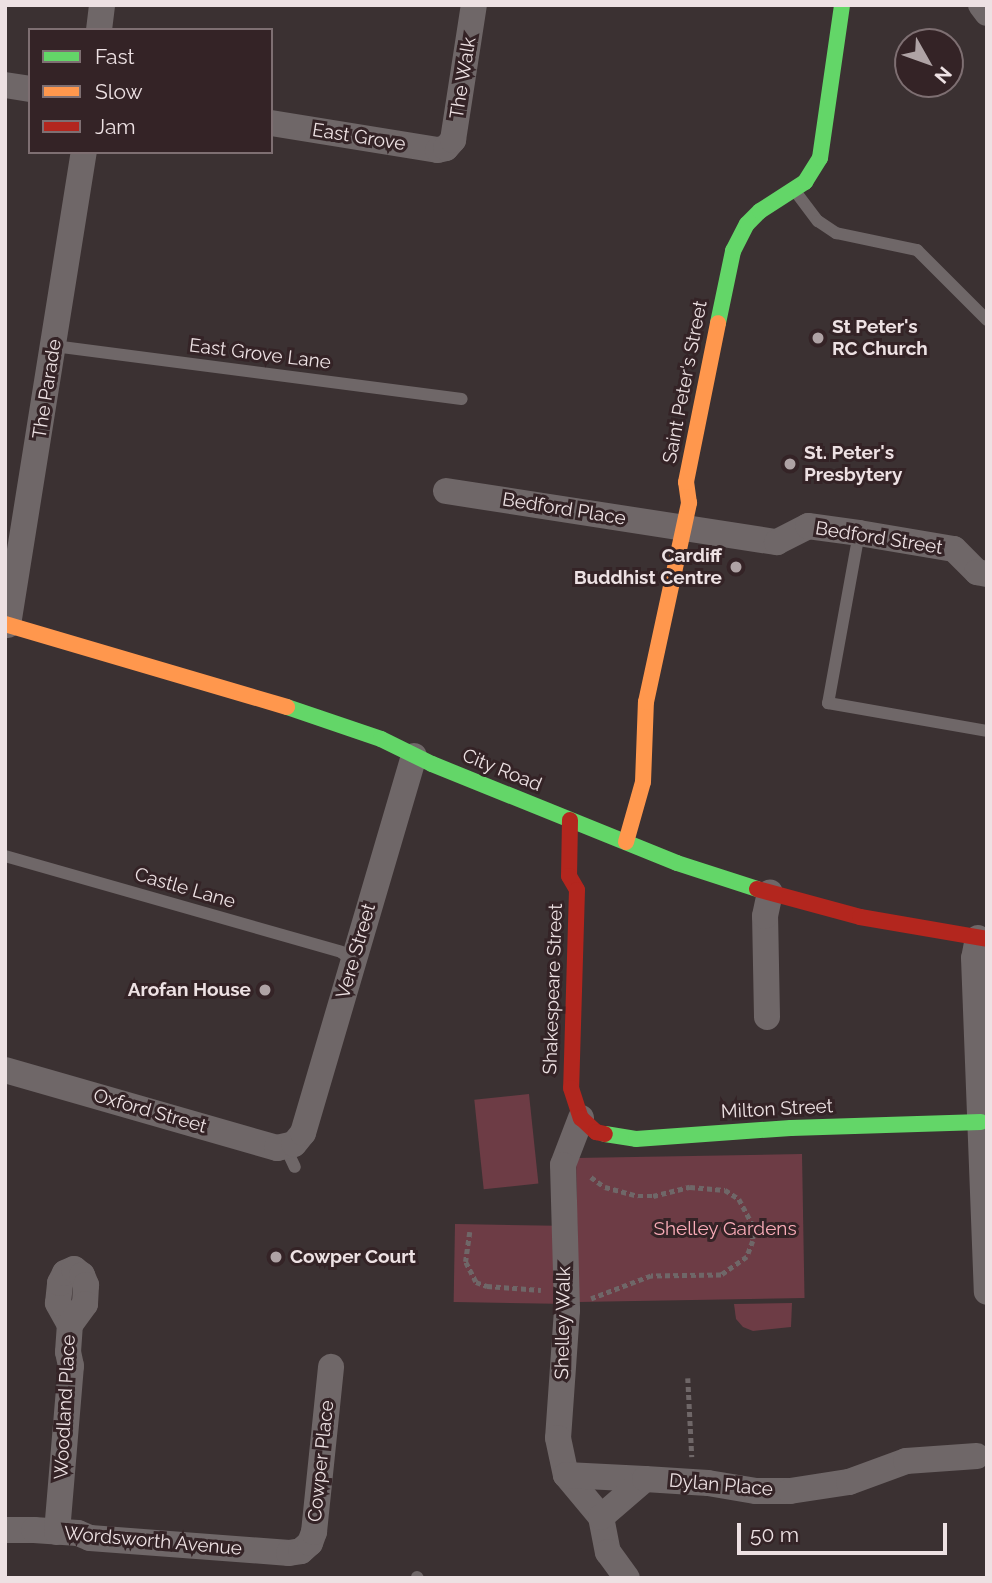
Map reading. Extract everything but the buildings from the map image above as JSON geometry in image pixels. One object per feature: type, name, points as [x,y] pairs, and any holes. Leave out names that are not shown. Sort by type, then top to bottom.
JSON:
[{"type":"street","points":[[99,28],[102,5]]},
{"type":"street","name":"The Walk","points":[[446,148],[453,140],[474,5]]},
{"type":"street","name":"Saint Peter's Street","points":[[626,842],[643,782],[646,702],[689,503],[686,482],[733,251],[747,224],[761,211],[805,182],[820,158],[842,5]]},
{"type":"street","points":[[981,5],[987,13]]},
{"type":"street","points":[[5,85],[28,89]]},
{"type":"street","name":"East Grove","points":[[273,122],[438,150],[446,148]]},
{"type":"street","name":"The Parade","points":[[7,624],[84,154]]},
{"type":"street","name":"Bedford Place","points":[[446,491],[683,528]]},
{"type":"street","name":"Bedford Street","points":[[683,528],[777,542],[808,526],[859,533],[954,549],[977,572],[987,574]]},
{"type":"street","name":"City Road","points":[[7,624],[287,707],[381,739],[414,756],[677,863],[770,893],[860,917],[982,939]]},
{"type":"street","name":"Vere Street","points":[[291,1152],[303,1133],[414,756]]},
{"type":"street","name":"Shakespeare Street","points":[[570,820],[569,876],[577,890],[570,1088],[581,1118]]},
{"type":"street","points":[[767,1017],[765,916],[770,893]]},
{"type":"street","points":[[982,939],[974,958],[987,1292]]},
{"type":"street","name":"Oxford Street","points":[[5,1070],[291,1152]]},
{"type":"street","name":"Milton Street","points":[[581,1118],[596,1132],[636,1139],[792,1128],[981,1122]]},
{"type":"street","name":"Shelley Walk","points":[[581,1118],[568,1145],[563,1165],[566,1355],[558,1438],[566,1475],[601,1517]]},
{"type":"street","name":"Woodland Place","points":[[57,1532],[71,1366],[68,1352],[70,1325]]},
{"type":"street","name":"Cowper Place","points":[[301,1551],[310,1543],[314,1532],[331,1367]]},
{"type":"street","name":"Dylan Place","points":[[601,1517],[645,1479],[756,1491],[790,1490],[849,1482],[906,1461],[977,1456]]},
{"type":"street","points":[[566,1475],[645,1479]]},
{"type":"street","points":[[601,1517],[608,1552],[627,1578]]},
{"type":"street","name":"Wordsworth Avenue","points":[[5,1530],[57,1532],[90,1538],[289,1553],[301,1551]]},
{"type":"lane","points":[[794,191],[818,221],[836,233],[916,250],[987,320]]},
{"type":"lane","name":"East Grove Lane","points":[[54,346],[462,399]]},
{"type":"lane","points":[[859,533],[828,703],[987,732]]},
{"type":"lane","name":"Castle Lane","points":[[5,856],[341,952],[352,961]]},
{"type":"path","points":[[470,1232],[467,1262],[476,1282],[486,1286],[537,1289],[583,1301],[651,1276],[721,1275],[747,1257],[753,1241],[753,1225],[749,1213],[739,1199],[725,1190],[708,1186],[690,1187],[653,1196],[620,1193],[592,1179],[568,1145]]},
{"type":"path","points":[[688,1378],[693,1483]]},
{"type":"green space","points":[[529,1094],[538,1184],[484,1189],[474,1100]]},
{"type":"green space","name":"Shelley Gardens","points":[[802,1154],[805,1298],[579,1302],[576,1158]]},
{"type":"green space","points":[[455,1224],[556,1226],[555,1304],[454,1302]]},
{"type":"green space","points":[[792,1303],[791,1327],[753,1331],[743,1327],[736,1319],[734,1304]]},
{"type":"traffic: fast","points":[[718,323],[733,251],[747,224],[760,211],[805,182],[820,158],[842,5]]},
{"type":"traffic: fast","points":[[287,707],[381,739],[432,764],[677,863],[757,889]]},
{"type":"traffic: fast","points":[[605,1134],[636,1139],[791,1128],[981,1122]]},
{"type":"traffic: slow","points":[[626,842],[643,782],[646,702],[689,503],[686,482],[718,323]]},
{"type":"traffic: slow","points":[[5,624],[287,707]]},
{"type":"traffic: jam","points":[[570,820],[569,876],[577,890],[571,1088],[581,1118],[596,1132],[605,1134]]},
{"type":"traffic: jam","points":[[757,889],[860,917],[987,939]]},
{"type":"place","name":"St Peter's RC Church","points":[[818,338]]},
{"type":"place","name":"St. Peter's Presbytery","points":[[790,464]]},
{"type":"place","name":"Cardiff Buddhist Centre","points":[[736,567]]},
{"type":"place","name":"Arofan House","points":[[265,990]]},
{"type":"place","name":"Cowper Court","points":[[276,1257]]}]
